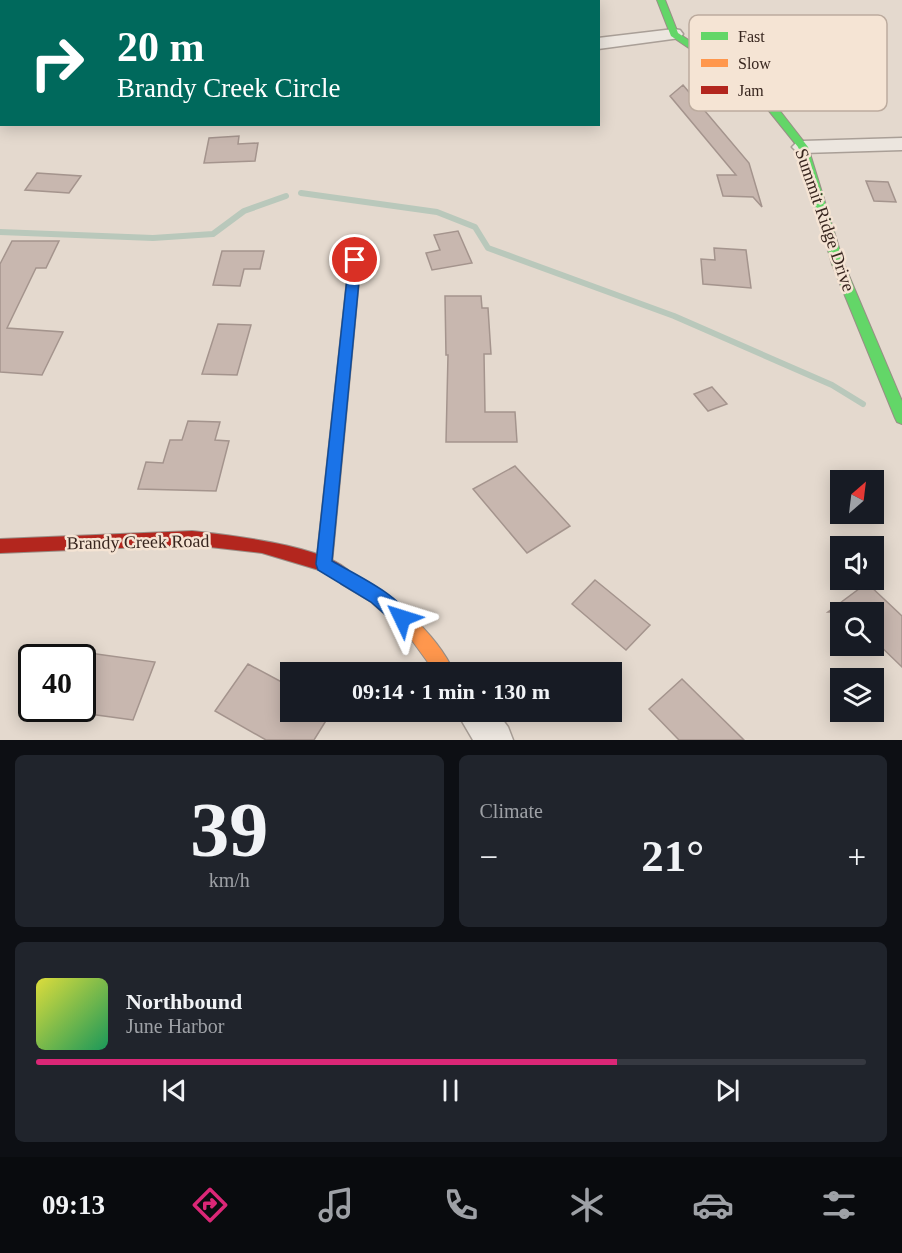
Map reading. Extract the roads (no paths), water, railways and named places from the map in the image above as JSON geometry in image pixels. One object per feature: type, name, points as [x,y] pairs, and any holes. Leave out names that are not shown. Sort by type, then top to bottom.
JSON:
[{"type":"street","points":[[600,44],[675,34],[661,0]]},
{"type":"street","name":"Summit Ridge Drive","points":[[675,34],[689,44]]},
{"type":"street","name":"Summit Ridge Drive","points":[[775,111],[803,147],[838,264],[902,418]]},
{"type":"street","points":[[803,147],[902,144]]},
{"type":"street","points":[[324,564],[355,260]]},
{"type":"street","name":"Brandy Creek Road","points":[[0,546],[192,538],[262,546],[324,564],[377,597],[414,629],[438,662]]},
{"type":"street","points":[[482,722],[495,740]]},
{"type":"waterway","points":[[301,193],[437,212],[475,227],[488,248],[674,316],[832,385],[863,404]]},
{"type":"waterway","points":[[0,232],[153,238],[213,234],[244,211],[286,196]]}]
